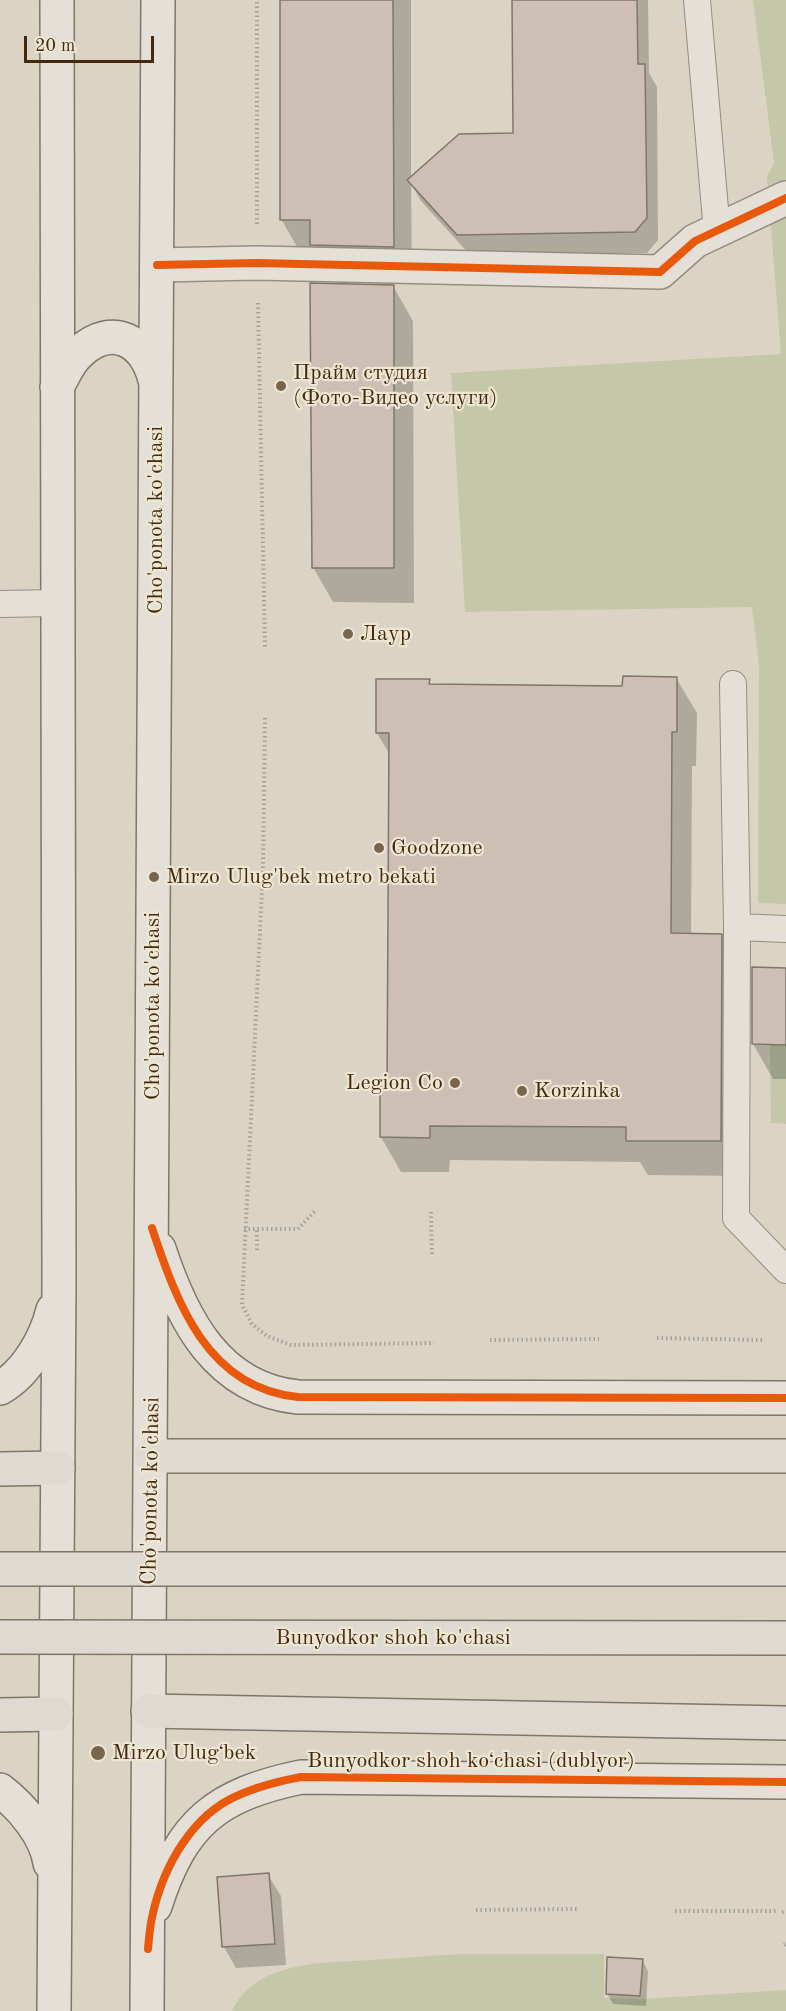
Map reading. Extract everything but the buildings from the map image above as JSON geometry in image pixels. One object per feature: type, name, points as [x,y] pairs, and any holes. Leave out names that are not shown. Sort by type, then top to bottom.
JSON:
[{"type":"main road","points":[[54,2011],[59,1282],[57,0]]},
{"type":"main road","name":"Cho'ponota ko'chasi","points":[[147,2011],[152,1456],[158,0]]},
{"type":"main road","points":[[157,264],[257,263],[660,272],[695,241],[786,198]]},
{"type":"main road","points":[[57,387],[79,352],[93,342],[109,337],[125,339],[138,347],[152,367],[156,385]]},
{"type":"main road","points":[[152,1228],[176,1293],[211,1353],[227,1369],[245,1381],[280,1395],[298,1397],[786,1398]]},
{"type":"main road","points":[[0,1388],[21,1369],[37,1349],[49,1326],[59,1282]]},
{"type":"main road","points":[[152,1456],[786,1456]]},
{"type":"main road","points":[[0,1469],[58,1468]]},
{"type":"main road","points":[[0,1569],[786,1569]]},
{"type":"main road","name":"Bunyodkor shoh ko'chasi","points":[[0,1637],[786,1638]]},
{"type":"main road","points":[[148,1711],[786,1723]]},
{"type":"main road","points":[[0,1715],[56,1714]]},
{"type":"main road","name":"Bunyodkor shoh koʻchasi (dublyor)","points":[[147,1949],[153,1913],[163,1880],[177,1852],[195,1827],[213,1810],[237,1795],[269,1784],[301,1777],[786,1782]]},
{"type":"main road","points":[[0,1790],[28,1817],[40,1837],[50,1858],[55,1891]]},
{"type":"lane","points":[[696,0],[717,232]]},
{"type":"lane","points":[[0,604],[58,603]]},
{"type":"lane","points":[[733,684],[737,927],[736,1218],[786,1270]]},
{"type":"lane","points":[[737,927],[786,929]]},
{"type":"path","points":[[257,0],[257,263],[265,647]]},
{"type":"path","points":[[265,718],[263,868],[242,1305],[252,1324],[267,1336],[291,1346],[434,1343]]},
{"type":"path","points":[[244,1229],[298,1228],[316,1210]]},
{"type":"path","points":[[431,1212],[432,1257]]},
{"type":"path","points":[[257,1229],[257,1250]]},
{"type":"path","points":[[657,1338],[762,1340]]},
{"type":"path","points":[[490,1340],[599,1339]]},
{"type":"path","points":[[477,1910],[579,1910]]},
{"type":"path","points":[[675,1911],[776,1911]]},
{"type":"path","points":[[234,1947],[236,1960]]},
{"type":"green space","points":[[753,0],[786,0],[786,904],[758,903],[759,665],[752,607],[465,612],[451,373],[781,354],[767,176],[774,163]]},
{"type":"green space","points":[[770,1045],[786,1045],[786,1124],[771,1123]]},
{"type":"green space","points":[[460,1954],[604,1954],[604,1998],[642,1999],[786,1990],[786,2011],[232,2011],[243,1994],[257,1982],[274,1973],[293,1968],[333,1962]]},
{"type":"cycle path","points":[[157,265],[257,263],[660,272],[695,241],[786,198]]},
{"type":"cycle path","points":[[152,1228],[173,1285],[200,1337],[218,1359],[240,1377],[267,1390],[298,1397],[786,1398]]},
{"type":"cycle path","points":[[148,1949],[152,1917],[158,1895],[173,1860],[194,1828],[208,1815],[239,1795],[277,1782],[301,1777],[786,1782]]},
{"type":"place","name":"Прайм студия (Фото-Видео услуги)","points":[[281,386]]},
{"type":"place","name":"Лаур","points":[[348,634]]},
{"type":"place","name":"Goodzone","points":[[379,848]]},
{"type":"place","name":"Mirzo Ulug'bek metro bekati","points":[[154,877]]},
{"type":"place","name":"Legion Co","points":[[455,1083]]},
{"type":"place","name":"Korzinka","points":[[522,1091]]},
{"type":"place","name":"Mirzo Ulugʻbek","points":[[98,1753]]}]
